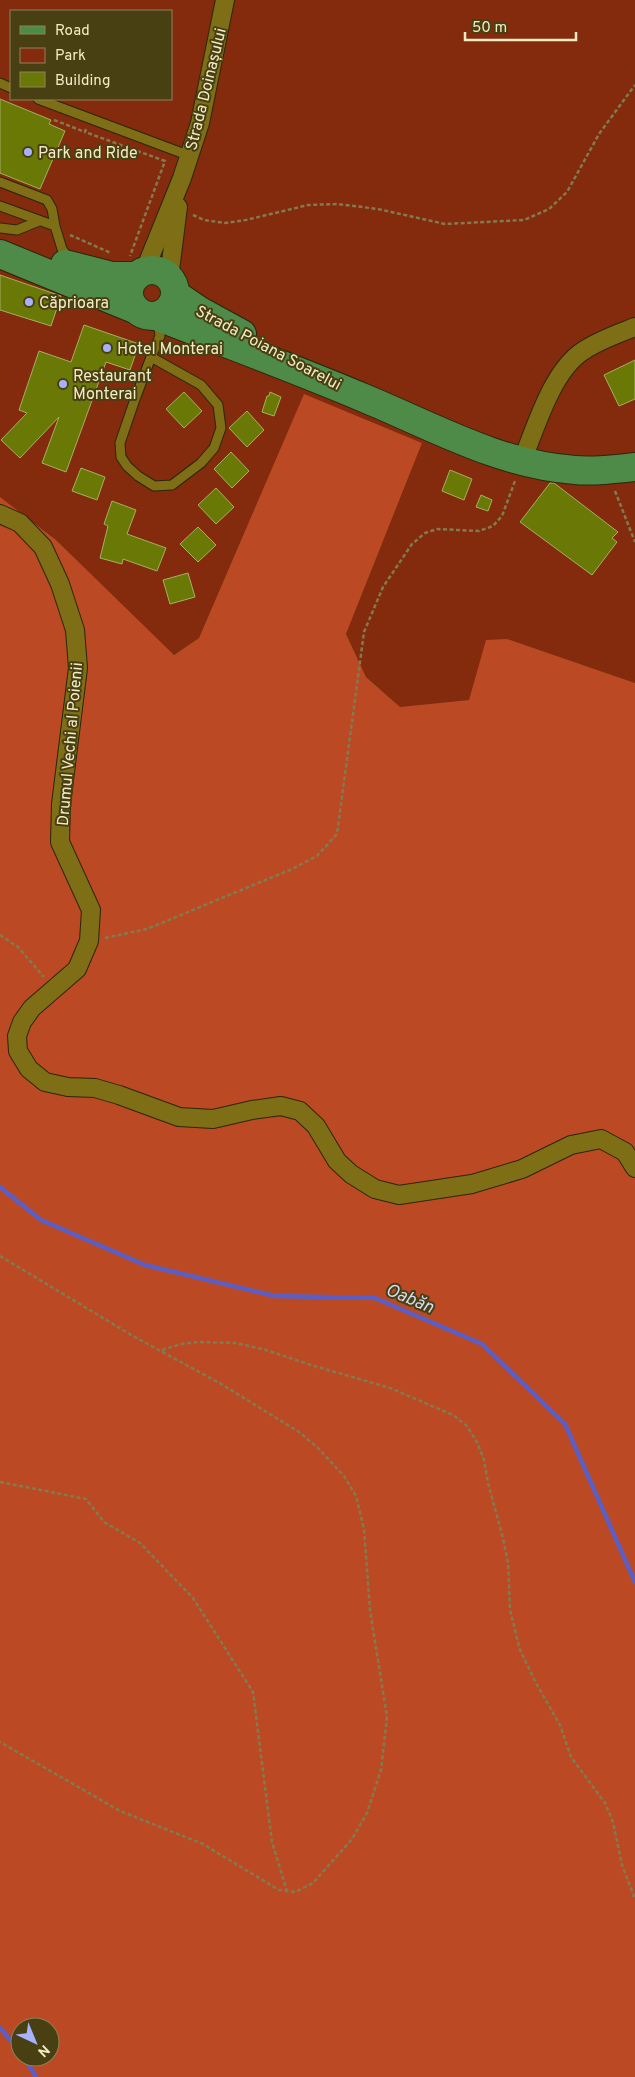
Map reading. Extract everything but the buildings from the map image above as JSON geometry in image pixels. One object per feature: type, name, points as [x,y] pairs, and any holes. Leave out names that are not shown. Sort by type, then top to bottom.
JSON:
[{"type":"main road","points":[[1,238],[73,266],[112,276],[151,276]]},
{"type":"main road","name":"Strada Poiana Soarelui","points":[[1,238],[148,314],[365,398],[464,441],[522,461],[574,470],[623,468]]},
{"type":"main road","points":[[151,276],[171,306],[148,314],[130,296],[132,282],[151,276]]},
{"type":"main road","name":"Strada Poiana Soarelui","points":[[151,276],[214,319],[365,398]]},
{"type":"street","name":"Strada Doinașului","points":[[151,276],[190,156],[212,72],[225,0]]},
{"type":"street","name":"Strada Doinașului","points":[[151,276],[178,208],[182,178]]},
{"type":"street","points":[[522,461],[555,383],[568,365],[581,352],[598,342],[635,327]]},
{"type":"street","name":"Drumul Vechi al Poienii","points":[[0,514],[20,523],[43,547],[60,584],[75,630],[78,668],[61,804],[60,842],[91,910],[89,941],[77,969],[32,1008],[22,1022],[17,1036],[18,1051],[29,1069],[45,1082],[68,1087],[95,1088],[119,1094],[179,1117],[213,1119],[252,1110],[281,1106],[300,1111],[316,1126],[337,1161],[351,1174],[375,1189],[399,1195],[472,1184],[522,1169],[571,1145],[601,1138],[625,1152],[635,1168]]},
{"type":"lane","points":[[41,100],[190,156]]},
{"type":"lane","points":[[0,182],[47,200],[52,209],[62,249],[73,266]]},
{"type":"lane","points":[[0,206],[55,226]]},
{"type":"lane","points":[[1,238],[39,221]]},
{"type":"lane","points":[[148,314],[159,328],[160,336],[152,356],[120,443],[121,457],[127,466],[154,486],[172,484],[200,463],[214,448],[221,428],[218,405],[201,385],[152,356]]},
{"type":"path","points":[[178,208],[204,220],[225,223],[246,220],[308,205],[338,204],[378,208],[445,224],[524,220],[550,210],[567,192],[599,134],[635,85]]},
{"type":"path","points":[[85,132],[90,119]]},
{"type":"path","points":[[54,120],[165,161],[151,276]]},
{"type":"path","points":[[69,234],[111,253]]},
{"type":"path","points":[[89,941],[147,929],[292,869],[317,856],[337,834],[364,632],[383,587],[412,544],[425,533],[437,529],[480,532],[493,526],[502,516],[522,461]]},
{"type":"path","points":[[623,468],[615,492],[635,542]]},
{"type":"path","points":[[0,935],[18,947],[55,989]]},
{"type":"path","points":[[0,1256],[224,1386],[299,1432],[317,1447],[344,1476],[356,1496],[364,1529],[370,1610],[387,1716],[381,1770],[367,1813],[352,1839],[313,1883],[296,1892],[279,1890],[203,1844],[120,1812],[0,1742]]},
{"type":"path","points":[[161,1351],[181,1344],[199,1342],[236,1344],[266,1350],[390,1388],[453,1415],[468,1426],[484,1460],[488,1483],[503,1538],[508,1563],[510,1610],[520,1650],[536,1683],[560,1724],[571,1757],[605,1803],[613,1822],[622,1865],[635,1899]]},
{"type":"path","points":[[0,1482],[86,1499],[104,1522],[140,1543],[193,1598],[254,1692],[272,1842],[287,1891]]},
{"type":"green space","points":[[0,0],[635,0],[635,683],[507,639],[469,700],[400,707],[366,677],[346,634],[422,443],[304,395],[199,638],[173,655],[56,540],[0,497]]},
{"type":"shaded area","points":[[304,394],[422,443],[346,634],[366,677],[400,707],[469,700],[486,640],[507,639],[635,683],[635,2077],[0,2077],[0,497],[56,540],[174,655],[199,638]]},
{"type":"waterway","name":"Oabăn","points":[[0,1187],[41,1220],[145,1265],[275,1296],[375,1298],[482,1344],[565,1424],[635,1582]]},
{"type":"waterway","points":[[0,2028],[10,2040]]},
{"type":"waterway","points":[[30,2067],[36,2077]]},
{"type":"place","name":"Park and Ride","points":[[28,152]]},
{"type":"place","name":"Căprioara","points":[[29,302]]},
{"type":"place","name":"Hotel Monterai","points":[[107,348]]},
{"type":"place","name":"Restaurant Monterai","points":[[63,384]]}]
